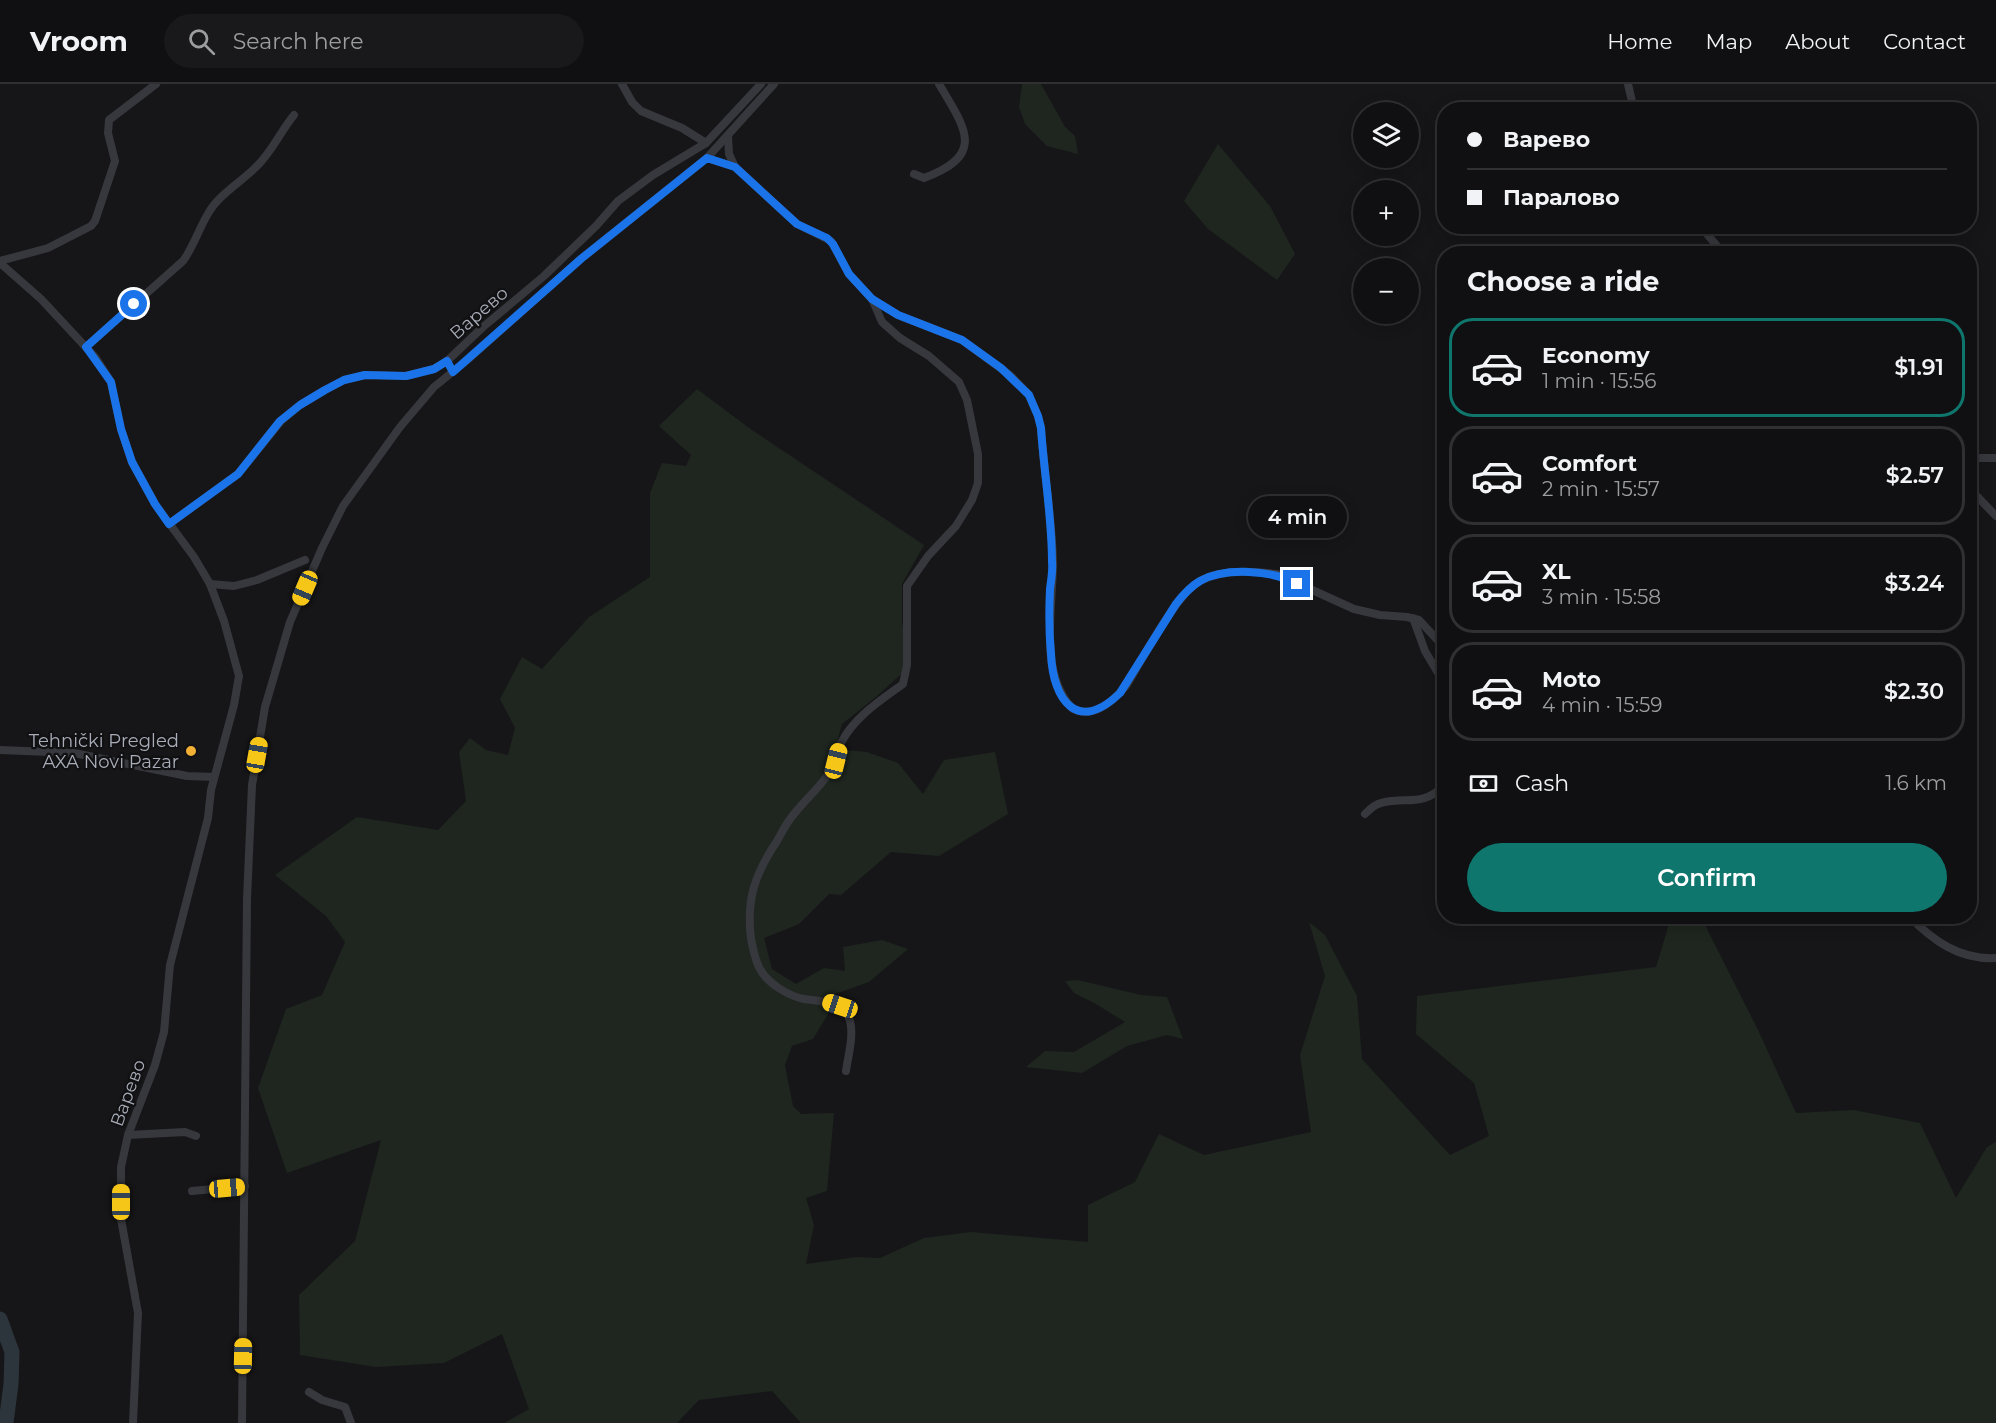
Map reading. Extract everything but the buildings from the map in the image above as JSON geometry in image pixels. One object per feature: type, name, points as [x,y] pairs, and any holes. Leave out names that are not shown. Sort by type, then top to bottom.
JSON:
[{"type":"street","points":[[0,262],[48,248],[91,226],[95,221],[115,161],[108,133],[109,120],[156,84]]},
{"type":"street","points":[[622,84],[632,102],[641,111],[682,128],[706,143]]},
{"type":"street","name":"Варево","points":[[169,524],[238,474],[280,421],[300,405],[325,390],[344,380],[365,375],[406,376],[434,369],[447,361],[483,327],[544,276],[596,226],[618,201],[652,176],[706,143],[761,84]]},
{"type":"street","points":[[242,1423],[247,900],[252,785],[266,707],[290,622],[343,506],[400,427],[435,387],[582,258],[707,158],[774,84]]},
{"type":"street","points":[[914,174],[924,178],[943,171],[959,157],[966,143],[966,134],[958,116],[939,84]]},
{"type":"street","points":[[1629,84],[1632,102]]},
{"type":"street","points":[[86,347],[183,261],[193,247],[209,211],[274,147],[285,126],[294,115]]},
{"type":"street","points":[[728,136],[729,154],[735,167],[797,224],[822,235],[831,242],[849,274],[872,299],[898,315],[962,340],[1011,376],[1022,386],[1034,404],[1041,428],[1053,562],[1050,592],[1051,654],[1058,687],[1073,710],[1085,713],[1093,711],[1115,698],[1126,686],[1183,595],[1199,581],[1210,576],[1243,573],[1277,574],[1367,613],[1394,618],[1413,618],[1425,625],[1437,639]]},
{"type":"street","points":[[707,158],[735,167]]},
{"type":"street","points":[[1707,234],[1717,246]]},
{"type":"street","name":"Варево","points":[[0,262],[41,299],[86,347],[111,382],[123,438],[132,462],[150,495],[194,557],[210,584],[224,621],[238,676],[234,705],[214,777],[208,818],[170,965],[164,1032],[155,1065],[128,1135],[121,1167],[121,1219],[138,1313],[133,1423]]},
{"type":"street","points":[[846,1071],[850,1021],[840,1006],[824,1001],[802,999],[771,983],[760,969],[753,947],[749,922],[751,894],[761,864],[793,815],[826,778],[836,761],[840,744],[849,730],[865,714],[903,684],[907,665],[907,586],[928,556],[956,526],[972,500],[978,483],[978,454],[968,400],[959,382],[929,356],[900,338],[882,322],[872,299]]},
{"type":"street","points":[[447,361],[453,372]]},
{"type":"street","points":[[1977,458],[1996,458]]},
{"type":"street","points":[[1977,496],[1996,516]]},
{"type":"street","points":[[210,584],[234,586],[257,580],[305,560]]},
{"type":"street","points":[[1413,618],[1425,651],[1437,671]]},
{"type":"street","points":[[0,750],[74,753],[187,776],[214,777]]},
{"type":"street","points":[[1365,814],[1379,803],[1418,801],[1437,792]]},
{"type":"street","points":[[1918,924],[1936,941],[1958,953],[1982,959],[1996,958]]},
{"type":"street","points":[[128,1135],[185,1132],[196,1136]]},
{"type":"street","points":[[192,1191],[245,1186]]},
{"type":"street","points":[[309,1392],[322,1400],[345,1407],[351,1423]]},
{"type":"shaded area","points":[[1022,84],[1041,84],[1065,127],[1075,136],[1078,154],[1047,146],[1025,124],[1019,107]]},
{"type":"shaded area","points":[[1218,144],[1270,206],[1295,254],[1277,280],[1208,229],[1184,201]]},
{"type":"shaded area","points":[[697,389],[752,430],[924,545],[902,584],[902,622],[909,667],[842,724],[835,749],[867,752],[898,763],[923,794],[944,760],[995,752],[1008,814],[939,856],[891,852],[841,895],[829,894],[799,924],[764,938],[772,969],[796,984],[824,968],[845,971],[843,947],[882,940],[908,949],[869,982],[835,994],[828,1014],[813,1039],[792,1046],[785,1065],[793,1106],[801,1114],[834,1113],[827,1191],[806,1198],[814,1225],[806,1264],[857,1257],[880,1258],[924,1238],[971,1232],[1088,1242],[1088,1205],[1135,1182],[1159,1134],[1204,1155],[1311,1132],[1300,1055],[1325,976],[1309,922],[1325,935],[1357,996],[1362,1059],[1450,1155],[1489,1136],[1474,1083],[1416,1034],[1417,996],[1656,967],[1669,924],[1705,924],[1759,1032],[1796,1113],[1854,1110],[1920,1123],[1956,1198],[1987,1147],[1996,1142],[1996,1423],[801,1423],[772,1391],[699,1400],[677,1423],[504,1423],[529,1409],[502,1334],[444,1363],[376,1367],[300,1355],[299,1295],[355,1241],[381,1140],[287,1173],[258,1088],[286,1009],[322,995],[345,942],[326,916],[275,875],[357,817],[438,830],[466,801],[459,752],[470,738],[486,750],[508,755],[515,728],[500,699],[522,657],[542,669],[589,617],[650,577],[650,493],[662,463],[686,466],[691,455],[659,426]]},
{"type":"shaded area","points":[[1078,980],[1141,995],[1167,997],[1183,1039],[1167,1035],[1127,1046],[1082,1073],[1026,1067],[1045,1051],[1074,1052],[1125,1022],[1074,993],[1065,981]]},
{"type":"waterway","points":[[0,1319],[12,1352],[6,1423]]},
{"type":"place","name":"Tehnički Pregled AXA Novi Pazar","points":[[191,751]]},
{"type":"route","points":[[134,304],[86,347],[111,382],[121,429],[132,462],[144,486],[169,524],[238,474],[280,421],[300,405],[325,390],[344,380],[365,375],[406,376],[434,369],[447,361],[453,372],[582,258],[707,158],[735,167],[797,224],[827,238],[833,244],[849,274],[872,299],[898,315],[962,340],[1011,376],[1029,395],[1041,428],[1053,562],[1050,592],[1052,664],[1062,696],[1073,710],[1085,713],[1100,709],[1120,693],[1176,604],[1199,581],[1222,574],[1266,573],[1277,574],[1297,584]]}]
